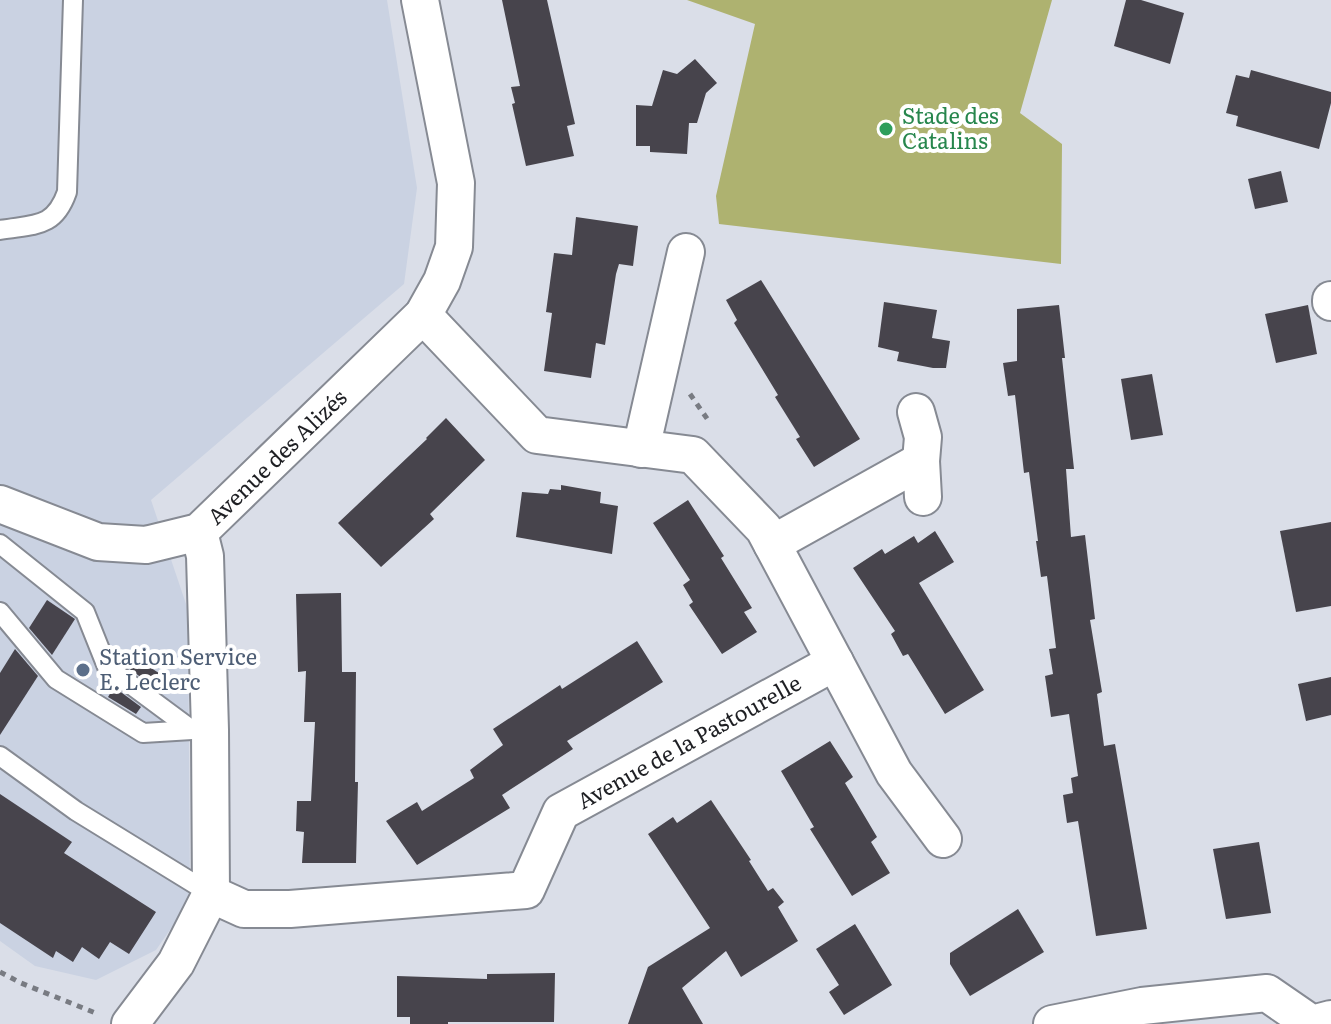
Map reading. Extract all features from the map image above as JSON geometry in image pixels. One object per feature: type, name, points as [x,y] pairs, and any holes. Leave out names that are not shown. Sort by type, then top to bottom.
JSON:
[{"type":"street","name":"Avenue des Alizés","points":[[115,1019],[176,963],[211,894],[201,730],[205,556],[199,532],[423,315],[442,281],[454,247],[456,183],[420,0]]},
{"type":"street","points":[[641,449],[686,252]]},
{"type":"street","points":[[423,315],[537,435],[693,455],[764,529],[894,773],[943,839]]},
{"type":"street","points":[[916,412],[923,437],[923,497]]},
{"type":"street","points":[[772,544],[921,461]]},
{"type":"street","points":[[0,504],[98,542],[146,545],[199,532]]},
{"type":"street","name":"Avenue de la Pastourelle","points":[[211,894],[244,909],[290,909],[526,890],[561,812],[835,662]]},
{"type":"street","points":[[1052,1024],[1142,1006],[1267,993],[1312,1024],[1331,1019]]},
{"type":"lane","points":[[0,230],[47,222],[58,212],[67,192],[73,0]]},
{"type":"lane","points":[[0,544],[85,612],[107,667],[201,730]]},
{"type":"lane","points":[[0,612],[56,679],[143,733],[201,730]]},
{"type":"lane","points":[[0,756],[76,811],[211,894]]},
{"type":"path","points":[[0,972],[115,1019]]},
{"type":"shaded area","points":[[0,0],[387,0],[417,188],[404,284],[151,500],[188,610],[190,901],[156,950],[96,980],[35,966],[0,941]]},
{"type":"green space","name":"Stade des Catalins","points":[[687,0],[1052,0],[1020,113],[1062,144],[1061,264],[719,224],[716,196],[755,24]]},
{"type":"building","points":[[502,0],[547,0],[575,124],[567,126],[574,156],[526,166],[512,104],[515,103],[511,87],[520,86]]},
{"type":"building","points":[[1126,0],[1141,0],[1184,13],[1170,64],[1114,46]]},
{"type":"building","points":[[695,59],[717,83],[706,93],[697,123],[689,123],[687,154],[650,152],[650,146],[636,146],[636,105],[652,106],[663,70],[677,74]]},
{"type":"building","points":[[1251,70],[1331,92],[1319,149],[1236,126],[1238,116],[1226,113],[1236,75],[1249,78]]},
{"type":"building","points":[[1281,171],[1288,202],[1255,209],[1248,179]]},
{"type":"building","points":[[576,217],[638,226],[633,266],[619,264],[605,345],[596,343],[591,378],[544,371],[552,313],[546,312],[554,253],[572,255]]},
{"type":"building","points":[[761,280],[860,439],[814,467],[775,397],[778,395],[734,323],[737,320],[726,300]]},
{"type":"building","points":[[884,302],[937,310],[932,338],[950,341],[946,368],[897,361],[899,352],[878,347]]},
{"type":"building","points":[[1059,305],[1074,469],[1066,469],[1071,537],[1085,535],[1095,619],[1090,620],[1102,692],[1097,694],[1104,746],[1115,744],[1147,929],[1096,936],[1078,821],[1067,823],[1063,795],[1073,793],[1071,778],[1078,776],[1069,714],[1051,717],[1045,676],[1053,674],[1049,649],[1056,648],[1047,576],[1041,577],[1029,472],[1024,473],[1015,395],[1008,396],[1003,363],[1017,361],[1017,309]]},
{"type":"building","points":[[1308,305],[1317,354],[1276,363],[1265,314]]},
{"type":"building","points":[[1152,374],[1163,435],[1131,440],[1121,379]]},
{"type":"building","points":[[446,418],[485,460],[430,514],[434,519],[381,567],[338,523]]},
{"type":"building","points":[[561,485],[601,492],[600,503],[618,506],[612,554],[516,537],[522,492],[548,494],[550,489],[561,490]]},
{"type":"building","points":[[688,500],[724,556],[721,558],[752,608],[744,612],[757,632],[722,654],[689,605],[693,602],[683,585],[690,580],[653,523]]},
{"type":"building","points":[[1331,522],[1331,606],[1296,612],[1280,531]]},
{"type":"building","points":[[935,531],[954,562],[919,583],[984,690],[945,714],[908,654],[903,656],[891,634],[895,631],[853,568],[882,549],[885,554],[914,536],[918,543]]},
{"type":"building","points":[[341,593],[342,672],[356,672],[356,863],[302,863],[304,832],[296,831],[297,801],[311,801],[315,722],[304,722],[306,671],[298,672],[296,594]]},
{"type":"building","points":[[47,600],[75,619],[52,655],[29,628]]},
{"type":"building","points":[[637,641],[663,682],[567,741],[573,749],[502,795],[510,808],[417,865],[386,821],[417,802],[422,811],[474,778],[470,770],[503,745],[493,729],[560,685],[562,689]]},
{"type":"building","points":[[15,649],[38,676],[0,735],[0,673]]},
{"type":"building","points":[[134,657],[162,675],[154,687],[127,667]]},
{"type":"building","points":[[1331,677],[1331,715],[1306,721],[1298,684]]},
{"type":"building","points":[[114,687],[141,707],[136,714],[108,697]]},
{"type":"building","points":[[830,741],[853,777],[845,783],[877,837],[871,842],[890,873],[852,896],[810,829],[814,827],[781,771]]},
{"type":"building","points":[[0,794],[72,842],[64,853],[156,912],[129,954],[110,942],[99,959],[82,947],[73,962],[56,951],[53,958],[0,923]]},
{"type":"building","points":[[711,800],[768,891],[773,888],[784,902],[778,907],[798,941],[741,977],[726,951],[682,988],[703,1024],[628,1024],[648,967],[710,928],[648,834],[673,817],[677,823]]},
{"type":"building","points":[[1259,842],[1271,913],[1226,919],[1213,849]]},
{"type":"building","points":[[1018,909],[1044,952],[970,996],[950,964],[950,953]]},
{"type":"building","points":[[855,924],[892,985],[844,1015],[829,992],[839,985],[816,949]]},
{"type":"building","points":[[555,973],[554,1022],[410,1024],[410,1017],[397,1017],[397,976],[487,979],[487,974]]},
{"type":"place","name":"Stade des Catalins","points":[[886,129]]},
{"type":"place","name":"Station Service E. Leclerc","points":[[83,670]]}]
